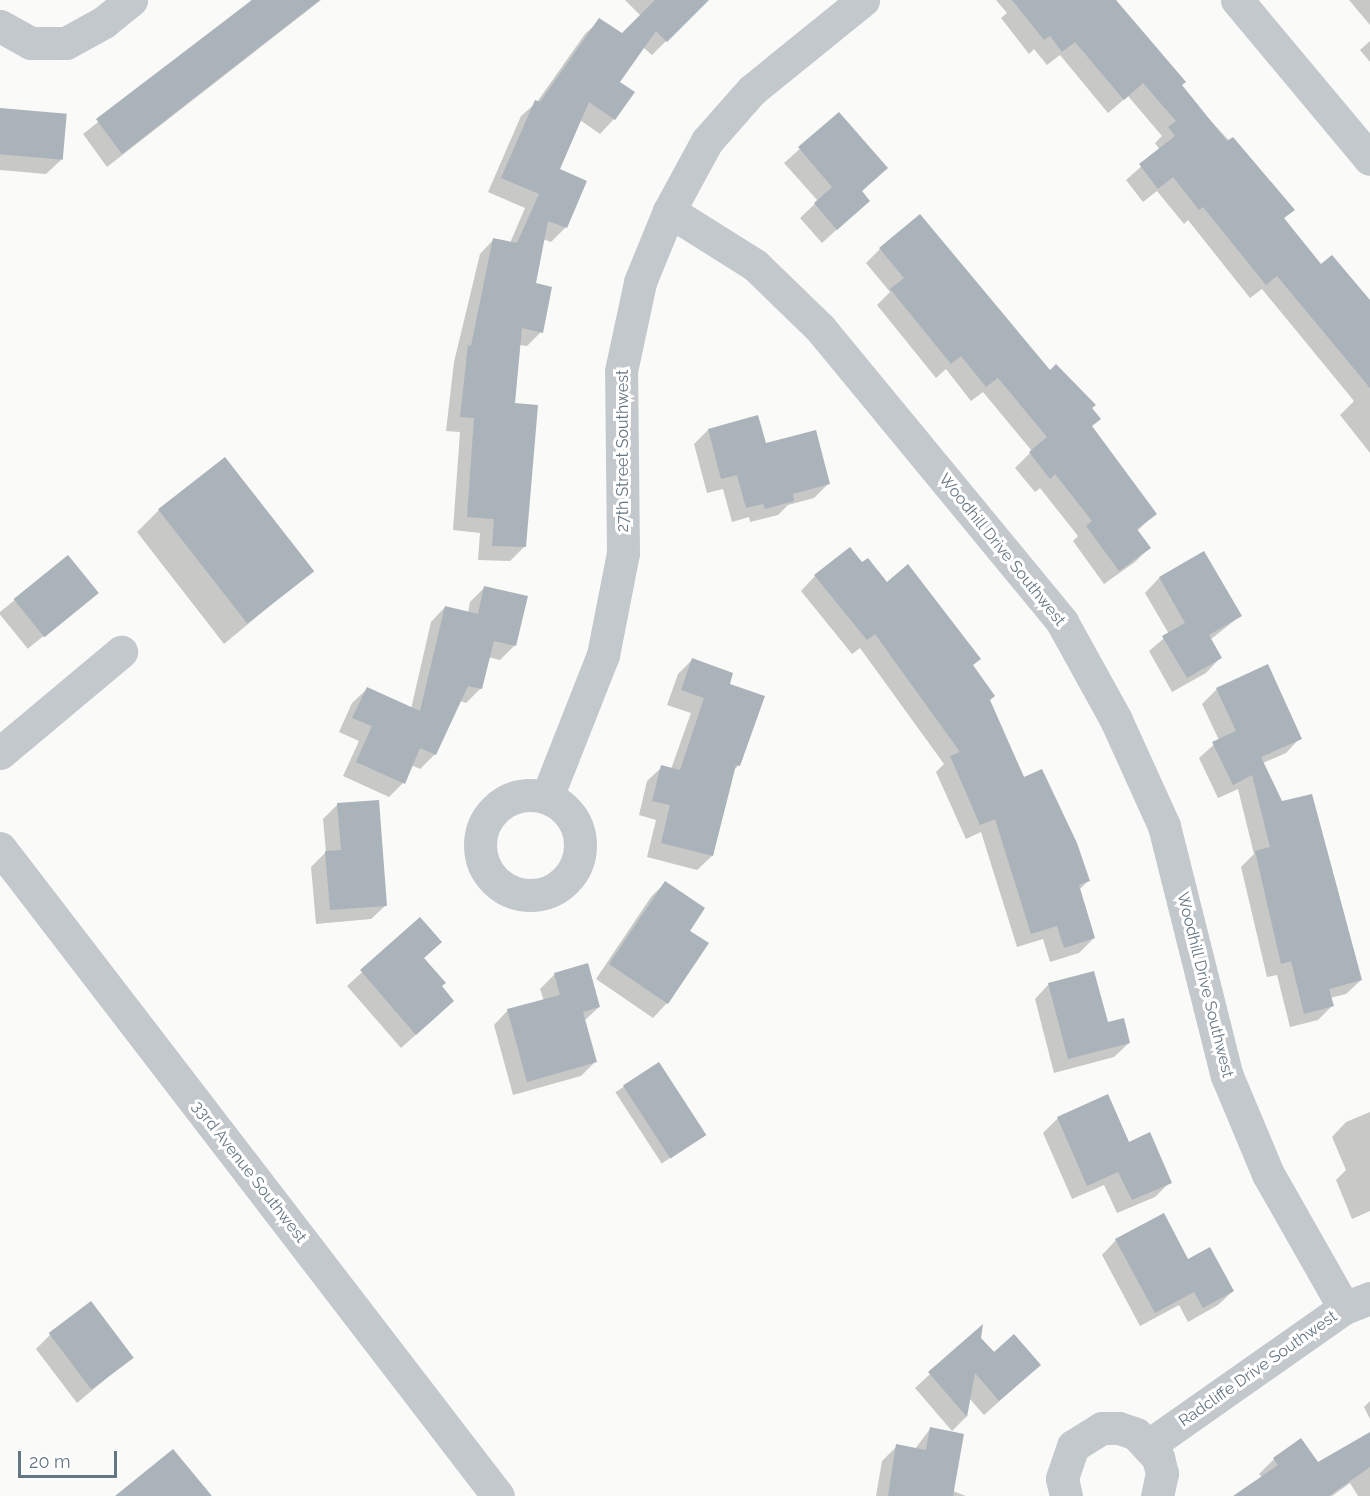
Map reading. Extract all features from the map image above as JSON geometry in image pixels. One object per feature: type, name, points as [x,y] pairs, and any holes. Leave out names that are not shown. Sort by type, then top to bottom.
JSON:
[{"type":"street","points":[[0,26],[31,43],[66,43],[104,22],[131,0]]},
{"type":"street","name":"27th Street Southwest","points":[[547,797],[603,655],[623,553],[621,371],[640,282],[669,211],[707,141],[752,90],[863,0]]},
{"type":"street","points":[[1237,0],[1370,159]]},
{"type":"street","name":"Woodhill Drive Southwest","points":[[669,211],[755,266],[820,327],[1062,622],[1116,720],[1164,826],[1227,1076],[1268,1174],[1357,1303]]},
{"type":"street","points":[[0,753],[121,652]]},
{"type":"street","name":"33rd Avenue Southwest","points":[[0,848],[498,1496]]},
{"type":"street","name":"Radcliffe Drive Southwest","points":[[1149,1445],[1357,1303]]},
{"type":"street","points":[[1066,1496],[1062,1478],[1065,1461],[1086,1435],[1119,1428],[1149,1445],[1162,1473],[1157,1496]]},
{"type":"building","points":[[252,0],[320,0],[122,154],[96,119]]},
{"type":"building","points":[[655,0],[709,0],[667,42],[656,31],[620,82],[635,92],[615,120],[589,102],[560,169],[587,181],[567,228],[548,221],[536,283],[552,287],[543,333],[522,328],[515,403],[538,405],[526,547],[492,546],[494,519],[467,517],[474,418],[460,417],[468,345],[471,346],[493,238],[517,243],[539,194],[501,178],[535,100],[540,102],[599,18],[622,33]]},
{"type":"building","points":[[1012,0],[1116,0],[1186,82],[1182,85],[1227,141],[1233,137],[1295,210],[1284,218],[1321,264],[1332,255],[1370,300],[1370,388],[1277,276],[1266,285],[1203,207],[1199,210],[1173,177],[1158,189],[1139,164],[1175,136],[1168,127],[1176,121],[1143,83],[1124,100],[1075,42],[1062,52],[1050,36],[1044,40]]},
{"type":"building","points":[[0,108],[67,114],[63,160],[0,154]]},
{"type":"building","points":[[839,112],[888,168],[862,191],[870,201],[837,230],[814,203],[832,187],[798,147]]},
{"type":"building","points":[[920,214],[1050,370],[1056,364],[1096,405],[1092,408],[1101,419],[1092,426],[1157,514],[1137,529],[1151,548],[1119,571],[1086,526],[1092,521],[1055,474],[1050,479],[1029,452],[1047,437],[998,378],[986,387],[961,356],[951,364],[890,289],[904,278],[879,248]]},
{"type":"building","points":[[758,415],[766,443],[816,430],[830,484],[793,494],[794,501],[765,509],[763,504],[746,508],[737,475],[721,479],[708,429]]},
{"type":"building","points":[[225,457],[314,571],[247,624],[158,509]]},
{"type":"building","points":[[850,547],[862,562],[868,558],[887,582],[908,564],[981,659],[973,665],[995,696],[990,700],[1024,777],[1042,769],[1077,843],[1090,881],[1079,885],[1095,938],[1064,948],[1057,926],[1031,934],[995,819],[980,825],[950,756],[960,752],[875,634],[867,640],[814,575]]},
{"type":"building","points":[[1204,551],[1242,616],[1209,635],[1222,658],[1187,678],[1162,636],[1185,623],[1159,577]]},
{"type":"building","points":[[68,555],[99,593],[44,637],[14,599]]},
{"type":"building","points":[[484,586],[528,596],[516,646],[494,641],[482,689],[468,686],[436,755],[420,748],[405,784],[356,762],[372,726],[352,718],[367,687],[420,711],[445,606],[478,614]]},
{"type":"building","points":[[692,658],[733,673],[730,684],[765,696],[740,766],[736,765],[713,856],[661,843],[670,805],[652,801],[661,765],[680,770],[704,698],[681,690]]},
{"type":"building","points":[[1268,664],[1302,739],[1261,757],[1282,801],[1312,794],[1362,980],[1329,989],[1334,1006],[1304,1014],[1291,961],[1281,964],[1255,851],[1270,847],[1252,775],[1233,785],[1212,742],[1236,731],[1216,688]]},
{"type":"building","points":[[379,800],[387,906],[330,910],[325,851],[341,850],[337,803]]},
{"type":"building","points":[[665,881],[705,908],[690,931],[709,943],[668,1004],[609,964]]},
{"type":"building","points":[[420,917],[442,942],[424,958],[446,983],[442,986],[454,1001],[416,1035],[360,970]]},
{"type":"building","points":[[588,963],[600,1007],[583,1012],[597,1062],[527,1082],[507,1009],[560,995],[554,973]]},
{"type":"building","points":[[1094,971],[1108,1022],[1124,1018],[1130,1043],[1068,1059],[1048,983]]},
{"type":"building","points":[[659,1062],[706,1135],[670,1158],[623,1085]]},
{"type":"building","points":[[1108,1094],[1129,1142],[1150,1132],[1172,1183],[1132,1200],[1118,1172],[1087,1186],[1057,1117]]},
{"type":"building","points":[[1164,1213],[1188,1259],[1210,1247],[1234,1291],[1203,1308],[1194,1292],[1155,1313],[1115,1239]]},
{"type":"building","points":[[91,1301],[134,1358],[91,1390],[49,1333]]},
{"type":"building","points":[[983,1324],[981,1338],[994,1352],[1014,1334],[1041,1365],[999,1401],[975,1373],[967,1417],[928,1372]]},
{"type":"building","points":[[930,1427],[964,1434],[953,1496],[888,1496],[896,1444],[926,1450]]},
{"type":"building","points":[[1370,1432],[1370,1467],[1329,1496],[1233,1496],[1278,1465],[1273,1458],[1301,1438],[1318,1462]]},
{"type":"building","points":[[173,1449],[212,1496],[115,1496]]}]
